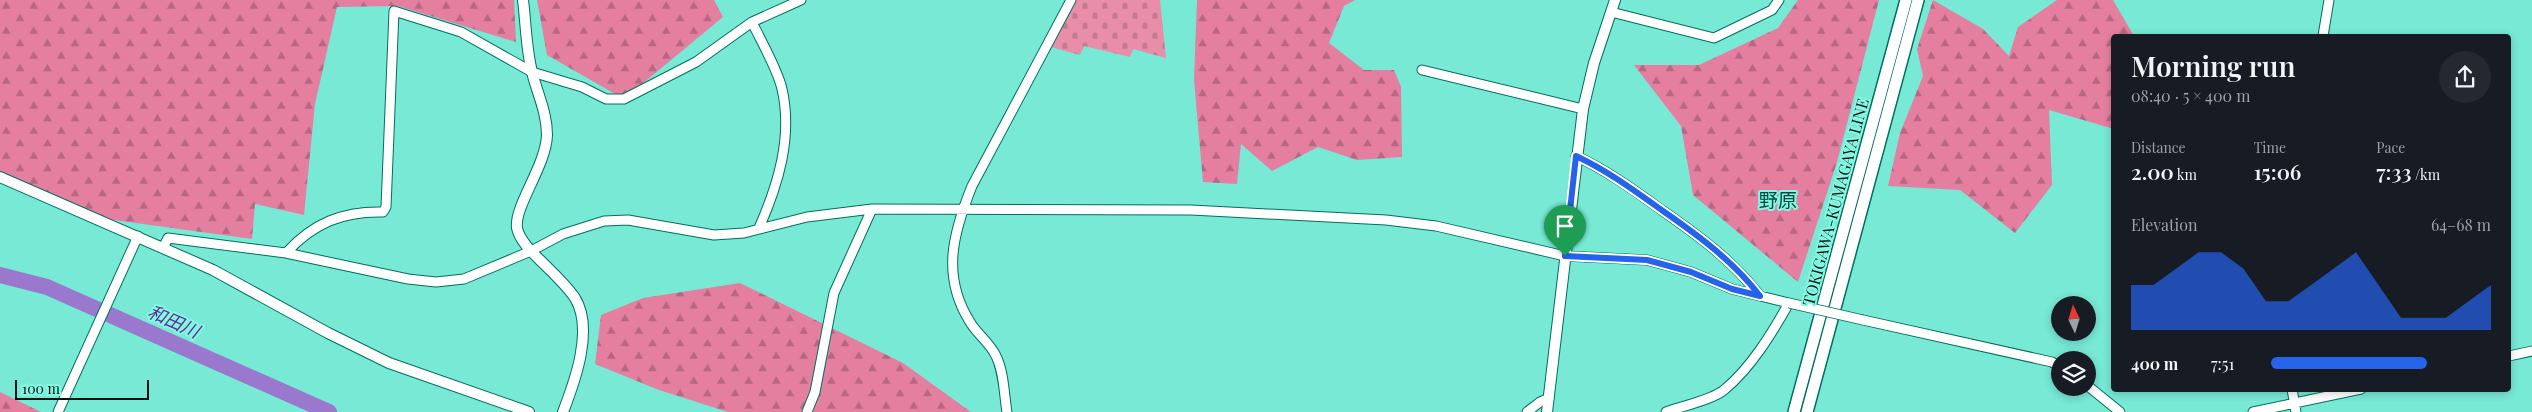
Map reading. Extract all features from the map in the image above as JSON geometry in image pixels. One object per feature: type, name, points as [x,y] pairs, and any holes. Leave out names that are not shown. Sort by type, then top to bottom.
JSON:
[{"type":"main road","name":"TOKIGAWA-KUMAGAYA LINE","points":[[1794,412],[1906,0]]},
{"type":"main road","name":"TOKIGAWA-KUMAGAYA LINE","points":[[1807,412],[1918,0]]},
{"type":"street","points":[[522,0],[532,72],[545,115],[547,134],[541,164],[518,216],[518,232],[531,251],[575,298],[581,316],[583,332],[579,361],[563,412]]},
{"type":"street","points":[[286,253],[300,238],[342,215],[384,212],[386,207],[394,11],[461,32],[532,72],[582,87],[606,98],[624,99],[696,62],[752,22],[801,0]]},
{"type":"street","points":[[1007,412],[1001,368],[995,354],[970,323],[958,300],[951,263],[953,248],[963,209],[972,186],[1071,0]]},
{"type":"street","points":[[1547,412],[1583,109],[1594,64],[1615,0]]},
{"type":"street","points":[[1611,12],[1714,38],[1772,10],[1779,0]]},
{"type":"street","points":[[2323,34],[2329,0]]},
{"type":"street","points":[[752,22],[782,88],[786,129],[781,172],[759,228]]},
{"type":"street","points":[[1422,70],[1583,109]]},
{"type":"street","points":[[1576,156],[1624,183],[1708,243],[1744,274],[1760,296]]},
{"type":"street","points":[[0,176],[213,270],[345,342],[389,363],[529,412]]},
{"type":"street","points":[[807,412],[815,392],[834,294],[872,209]]},
{"type":"street","points":[[163,248],[168,238],[286,253],[408,280],[436,282],[464,279],[531,251],[563,234],[604,221],[628,220],[714,235],[744,232],[807,217],[872,209],[1191,210],[1386,220],[1436,226],[1565,256],[1647,260],[1691,272],[1732,289],[2051,362]]},
{"type":"street","points":[[58,412],[138,236]]},
{"type":"street","points":[[1666,412],[1723,391],[1748,364],[1774,329],[1789,303]]},
{"type":"street","points":[[2511,356],[2532,351]]},
{"type":"street","points":[[2096,392],[2120,412]]},
{"type":"street","points":[[2293,392],[2296,407]]},
{"type":"street","points":[[2253,412],[2296,407],[2350,392]]},
{"type":"street","points":[[1527,412],[1549,398]]},
{"type":"green space","points":[[0,0],[514,0],[516,42],[398,6],[337,7],[315,104],[304,215],[255,204],[252,239],[85,216],[0,175]]},
{"type":"green space","points":[[537,0],[714,0],[723,17],[624,99],[547,55]]},
{"type":"green space","points":[[1075,0],[1160,0],[1166,58],[1133,49],[1130,57],[1084,46],[1080,55],[1051,47]]},
{"type":"green space","points":[[1197,0],[1355,0],[1344,6],[1329,43],[1364,70],[1394,70],[1401,87],[1402,157],[1357,160],[1318,147],[1272,171],[1241,144],[1237,184],[1203,182],[1194,80]]},
{"type":"green space","points":[[1798,0],[1879,0],[1837,162],[1798,282],[1693,195],[1681,126],[1634,65],[1699,65],[1778,28]]},
{"type":"green space","points":[[1933,0],[1983,29],[2009,56],[2018,27],[2057,0],[2113,0],[2133,34],[2111,34],[2111,128],[2049,110],[2052,185],[2015,233],[1960,190],[1888,186],[1900,133],[1923,76],[1917,49]]},
{"type":"green space","points":[[740,283],[903,363],[971,412],[728,412],[659,390],[595,364],[601,315],[643,298]]},
{"type":"green space","points":[[0,392],[41,412],[0,412]]},
{"type":"waterway","name":"和田川","points":[[0,275],[47,287],[329,412]]},
{"type":"district","name":"野原","points":[[1778,199]]},
{"type":"route","points":[[1576,156],[1601,168],[1624,183],[1708,243],[1744,274],[1760,296],[1743,290],[1732,289],[1691,272],[1647,260],[1565,256],[1576,156]]}]
